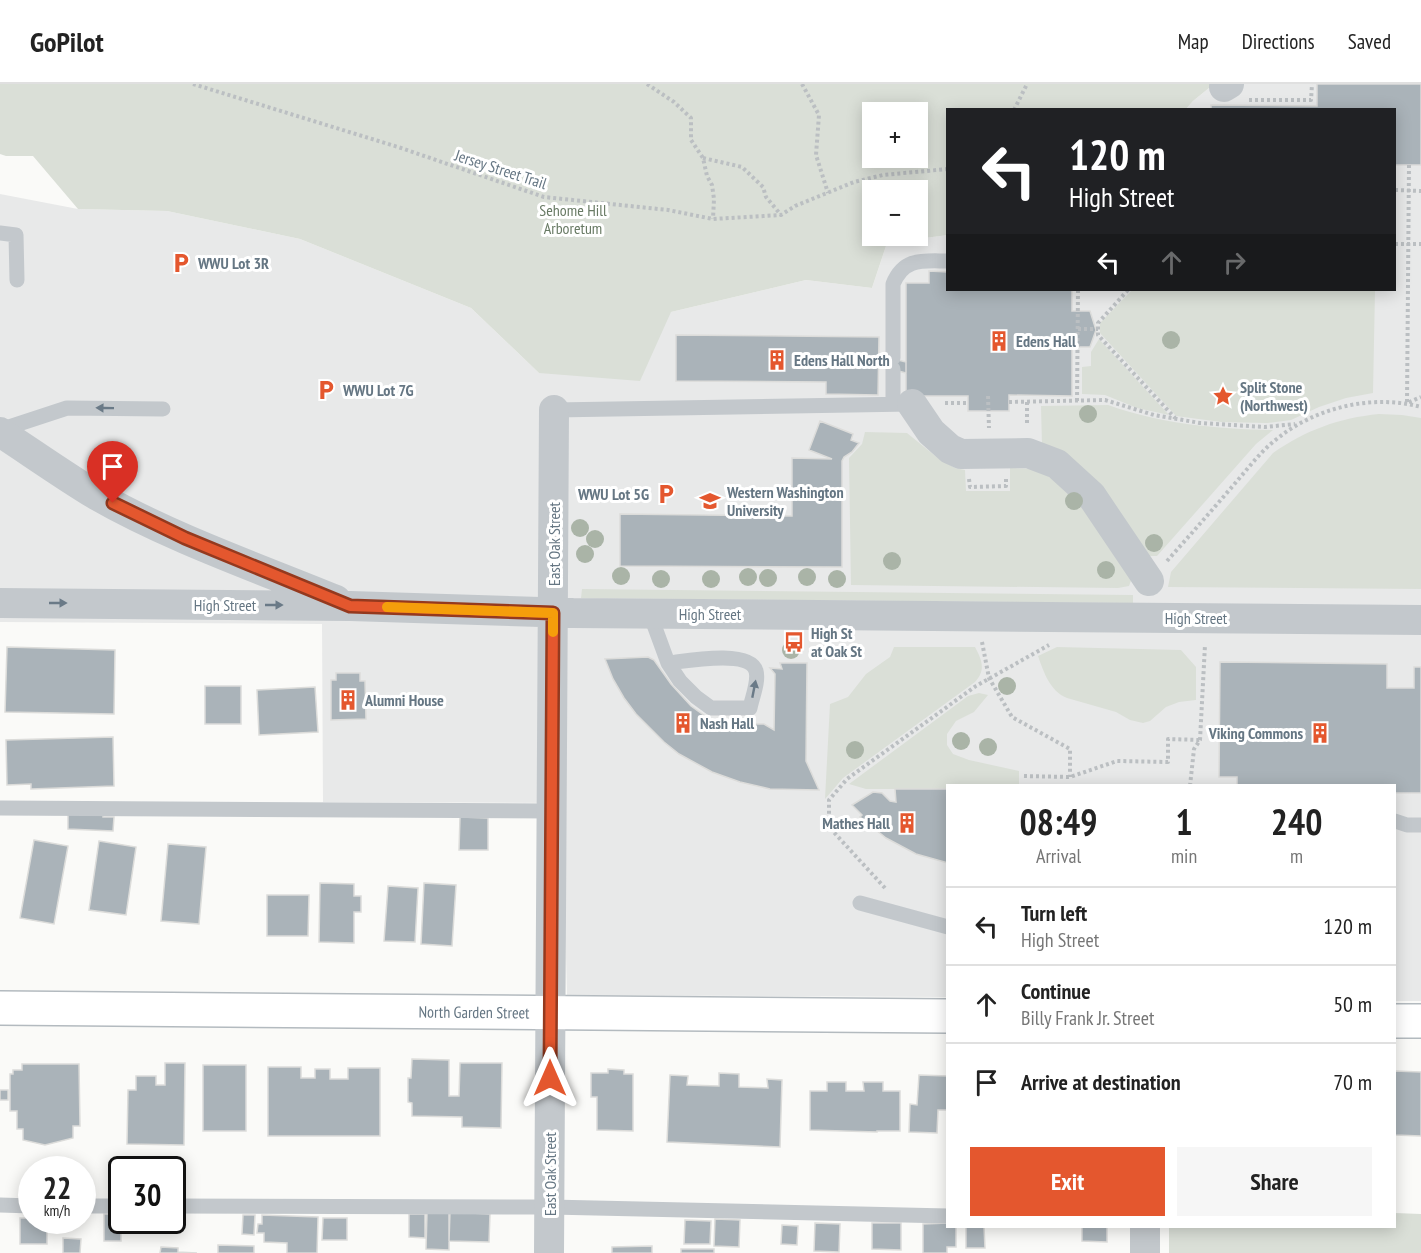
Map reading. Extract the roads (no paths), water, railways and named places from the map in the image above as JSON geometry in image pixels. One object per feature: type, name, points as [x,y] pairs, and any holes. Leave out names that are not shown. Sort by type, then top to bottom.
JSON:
[{"type":"street","points":[[902,404],[950,449],[961,454],[1028,453],[1057,464],[1091,495],[1149,581]]},
{"type":"street","name":"East Oak Street","points":[[549,1253],[554,410]]},
{"type":"street","points":[[0,431],[97,495],[130,512],[185,538],[350,606]]},
{"type":"street","name":"High Street","points":[[0,603],[350,606],[553,613],[1421,620]]},
{"type":"street","name":"North Garden Street","points":[[0,1008],[946,1016]]},
{"type":"street","points":[[1396,1021],[1421,1021]]},
{"type":"street","points":[[1145,1228],[1145,1253]]},
{"type":"lane","points":[[0,233],[16,235],[17,280]]},
{"type":"lane","points":[[554,410],[902,404],[893,364],[893,284],[897,274],[906,265],[919,261],[946,261]]},
{"type":"lane","points":[[0,431],[67,408],[163,409]]},
{"type":"lane","points":[[651,614],[668,663],[680,681],[711,708],[750,708],[757,673],[752,664],[726,657],[668,663]]},
{"type":"lane","points":[[0,808],[552,811]]},
{"type":"lane","points":[[1396,821],[1407,825],[1421,825]]},
{"type":"lane","points":[[860,903],[946,926]]},
{"type":"lane","points":[[0,1205],[18,1206]]},
{"type":"lane","points":[[186,1206],[550,1207],[946,1216]]},
{"type":"place","name":"WWU Lot 3R","points":[[181,263]]},
{"type":"place","name":"Edens Hall","points":[[999,341]]},
{"type":"place","name":"Edens Hall North","points":[[777,360]]},
{"type":"place","name":"WWU Lot 7G","points":[[326,390]]},
{"type":"place","name":"Split Stone (Northwest)","points":[[1223,396]]},
{"type":"place","name":"WWU Lot 5G","points":[[666,494]]},
{"type":"place","name":"Western Washington University","points":[[710,501]]},
{"type":"place","name":"High St at Oak St","points":[[794,642]]},
{"type":"place","name":"Alumni House","points":[[348,700]]},
{"type":"place","name":"Nash Hall","points":[[683,723]]},
{"type":"place","name":"Viking Commons","points":[[1320,733]]},
{"type":"place","name":"Mathes Hall","points":[[907,823]]},
{"type":"park label","name":"Sehome Hill Arboretum","points":[[573,219]]}]
